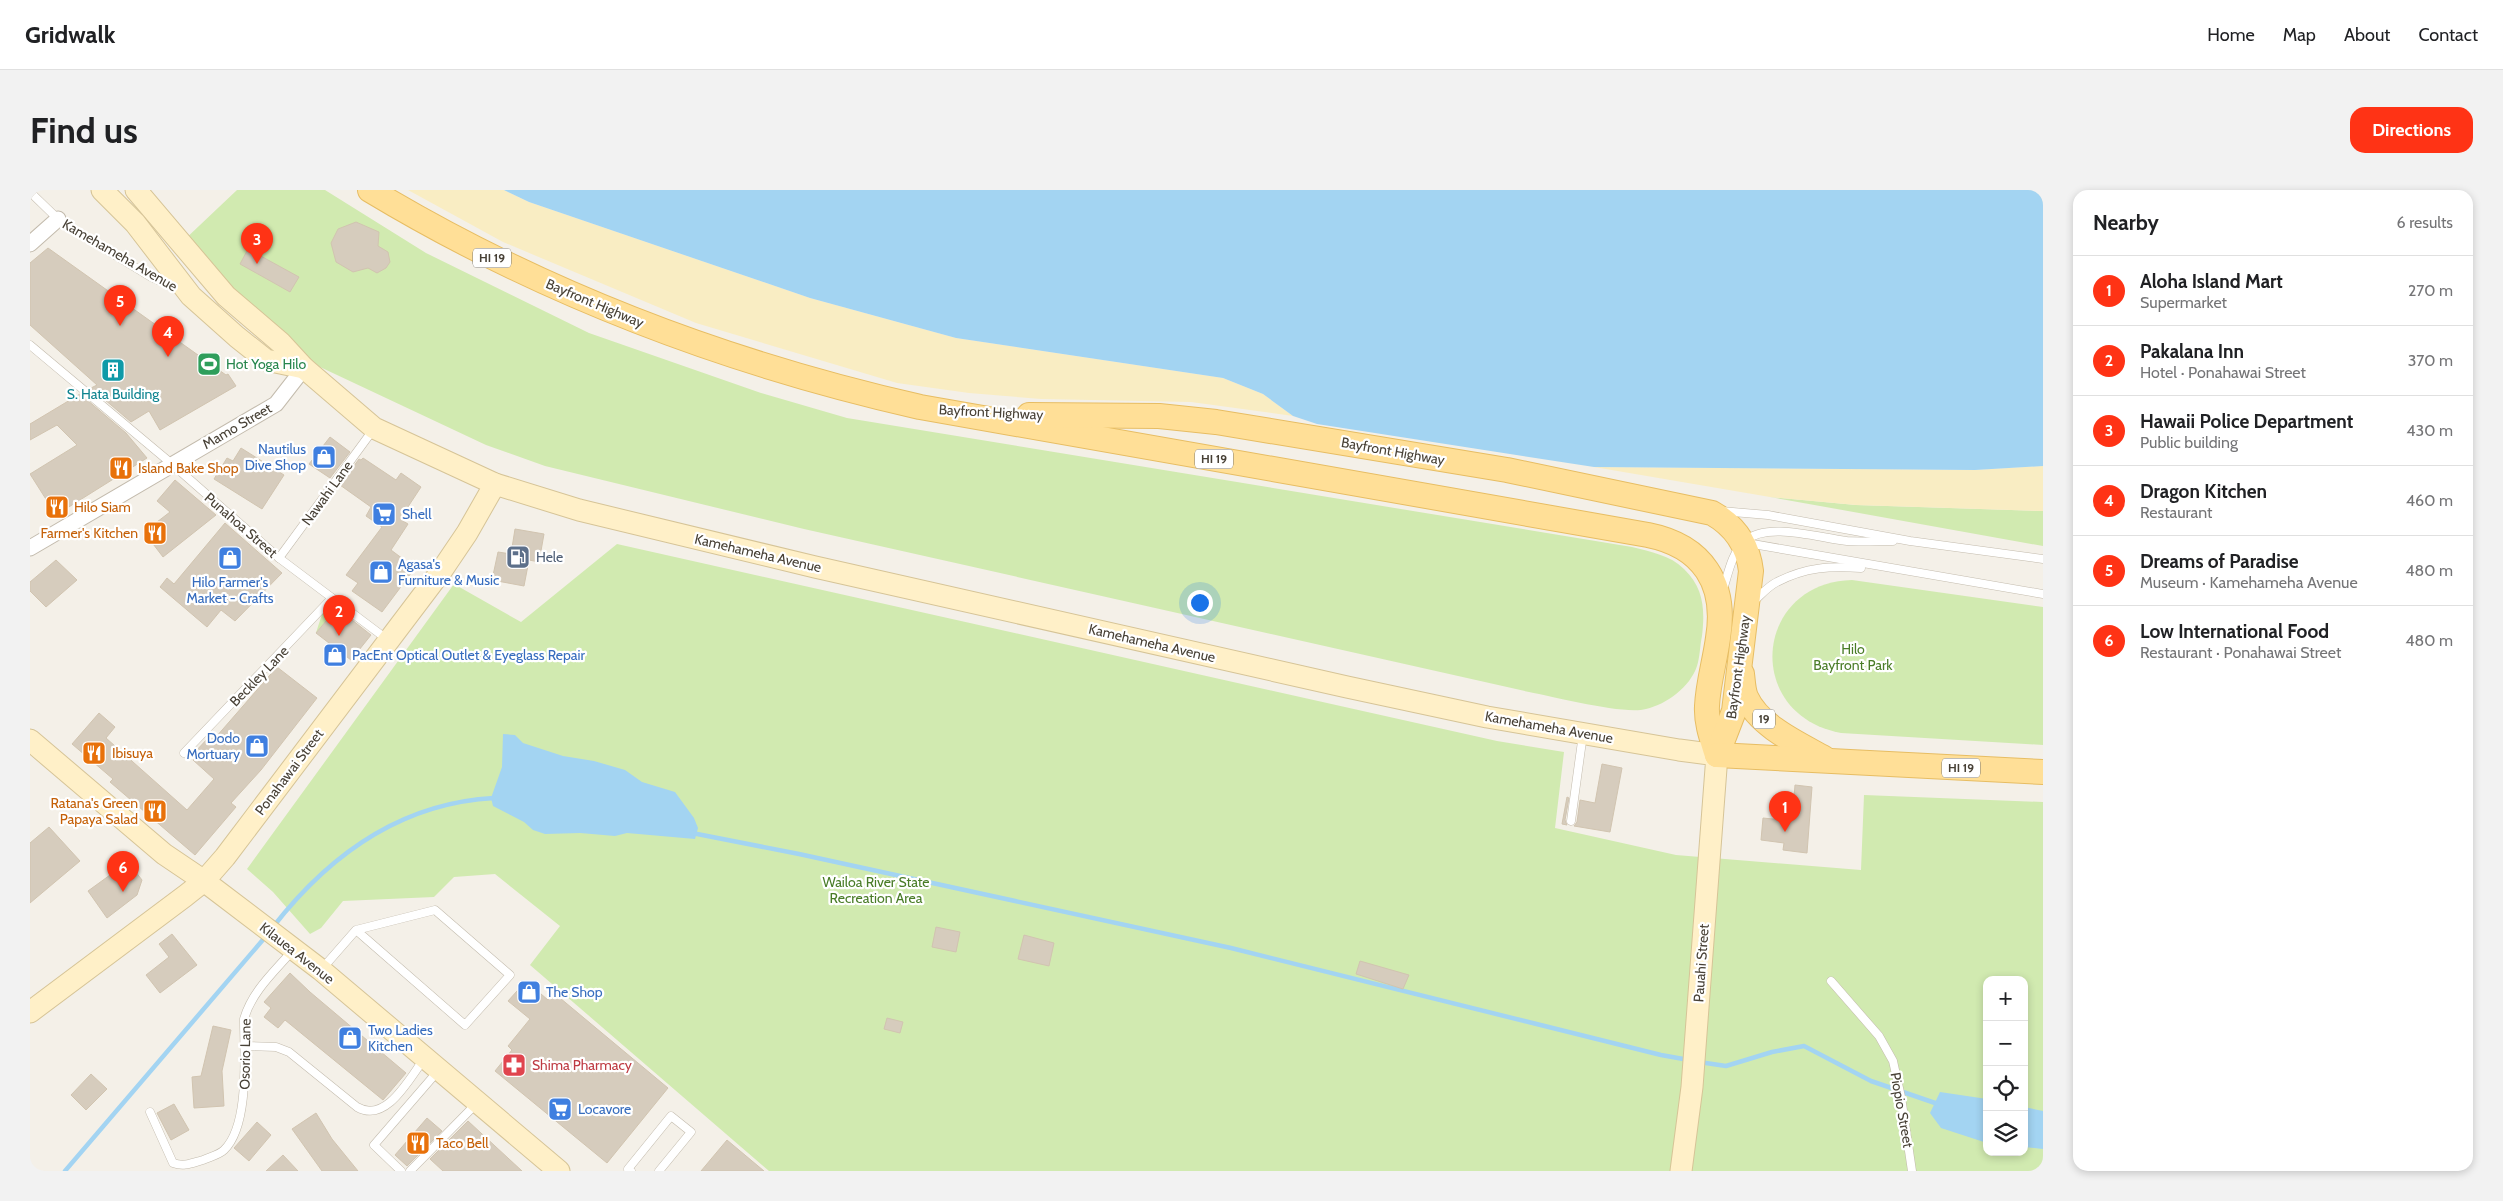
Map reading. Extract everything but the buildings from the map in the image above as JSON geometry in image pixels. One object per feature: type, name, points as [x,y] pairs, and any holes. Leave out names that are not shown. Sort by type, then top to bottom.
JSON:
[{"type":"main road","name":"Kamehameha Avenue","points":[[102,190],[135,222],[191,296],[266,360],[304,368]]},
{"type":"main road","name":"Kamehameha Avenue","points":[[136,190],[226,296],[281,343],[304,368],[374,428],[495,484],[579,510],[815,567],[1487,717],[1717,755],[1825,759],[2043,772]]},
{"type":"main road","name":"Bayfront Highway","points":[[370,190],[418,219],[491,257],[619,315],[757,364],[920,407],[1661,537],[1685,548],[1704,566],[1717,588],[1719,600],[1718,638],[1709,680],[1707,708],[1709,726],[1717,755]]},
{"type":"main road","name":"Bayfront Highway","points":[[920,407],[1019,415],[1159,416],[1199,419],[1507,470],[1703,510],[1728,523],[1743,542],[1748,553],[1751,572],[1734,711],[1717,755]]},
{"type":"main road","name":"Ponahawai Street","points":[[30,1012],[204,881],[225,857],[457,548],[495,484]]},
{"type":"main road","name":"19","points":[[1740,654],[1745,696],[1755,710],[1780,732],[1825,759]]},
{"type":"main road","name":"Kilauea Avenue","points":[[30,740],[164,854],[204,881],[321,970],[560,1171]]},
{"type":"main road","name":"Pauahi Street","points":[[1680,1171],[1692,1087],[1717,755]]},
{"type":"street","points":[[30,244],[58,219]]},
{"type":"street","name":"Mamo Street","points":[[30,548],[276,404],[304,368]]},
{"type":"lane","name":"Kamehameha Avenue","points":[[30,192],[58,219],[151,276],[191,296]]},
{"type":"lane","name":"Punahoa Street","points":[[30,345],[172,464],[279,558],[388,640]]},
{"type":"lane","name":"Nawahi Lane","points":[[279,558],[374,428]]},
{"type":"lane","points":[[1703,510],[1768,515],[1910,541],[2043,559]]},
{"type":"lane","points":[[1719,600],[1735,554],[1743,542],[1754,535],[1774,531],[1848,541],[1910,541]]},
{"type":"lane","points":[[1743,542],[2043,594]]},
{"type":"lane","points":[[1747,606],[1776,582],[1813,568],[1892,569]]},
{"type":"lane","name":"Beckley Lane","points":[[184,753],[332,598]]},
{"type":"lane","points":[[1571,821],[1584,732]]},
{"type":"lane","points":[[321,970],[356,930],[435,910],[510,975],[465,1025],[356,930]]},
{"type":"lane","name":"Osorio Lane","points":[[150,1112],[173,1163],[181,1166],[223,1151],[230,1142],[245,1095],[244,1019],[247,1009],[255,994],[289,947]]},
{"type":"lane","name":"Piopio Street","points":[[1831,980],[1879,1036],[1892,1061],[1901,1097],[1912,1171]]},
{"type":"lane","points":[[244,1046],[276,1047],[289,1052],[357,1107],[370,1112],[381,1110],[388,1105],[432,1065]]},
{"type":"lane","points":[[401,1171],[374,1145],[432,1065]]},
{"type":"lane","points":[[410,1171],[477,1103]]},
{"type":"lane","points":[[631,1171],[628,1169],[671,1116],[691,1132],[659,1171]]},
{"type":"green space","points":[[237,190],[325,190],[426,253],[589,333],[761,393],[847,418],[1632,547],[1660,555],[1679,564],[1691,576],[1702,600],[1702,636],[1697,666],[1694,674],[1683,688],[1670,699],[1654,707],[1636,710],[1606,708],[804,529],[545,466],[486,445],[320,367],[221,286],[181,243]]},
{"type":"green space","points":[[1770,497],[1856,505],[2043,511],[2043,546]]},
{"type":"green space","name":"Wailoa River State Recreation Area","points":[[617,544],[1497,741],[1564,752],[1555,828],[1676,855],[1861,870],[1864,795],[2043,802],[2043,1171],[769,1171],[530,965],[560,926],[495,874],[454,877],[434,897],[343,901],[321,928],[310,934],[273,892],[247,869],[454,584],[521,622]]},
{"type":"green space","name":"Hilo Bayfront Park","points":[[1852,580],[2043,607],[2043,745],[1841,733],[1809,721],[1787,702],[1775,677],[1773,651],[1779,625],[1795,603],[1819,587]]},
{"type":"green space","points":[[326,609],[332,614],[316,633],[322,614]]},
{"type":"sand","points":[[408,190],[504,190],[529,202],[810,298],[956,338],[1223,378],[1263,394],[1293,416],[1191,402],[1041,399],[969,393],[897,383],[696,323],[503,242]]},
{"type":"sand","points":[[2043,466],[2043,511],[1856,505],[1770,497],[1594,467],[1975,470]]},
{"type":"water","points":[[504,190],[2043,190],[2043,466],[1975,470],[1594,467],[1317,424],[1293,416],[1263,394],[1223,378],[956,338],[810,298],[529,202]]},
{"type":"water","points":[[503,734],[515,735],[523,743],[563,756],[594,761],[625,770],[642,782],[675,792],[694,818],[698,828],[695,839],[627,833],[615,836],[580,833],[545,834],[533,830],[524,822],[493,806],[491,798],[502,767]]},
{"type":"water","points":[[1940,1092],[1983,1098],[1983,1142],[1941,1128],[1930,1113]]},
{"type":"water","points":[[2028,1108],[2043,1111],[2043,1149],[2028,1147]]},
{"type":"waterway","points":[[273,927],[318,877],[370,837],[398,822],[428,810],[460,802],[494,798]]},
{"type":"waterway","points":[[692,833],[799,854],[1231,948],[1661,1055],[1689,1060]]},
{"type":"waterway","points":[[65,1171],[267,935]]},
{"type":"waterway","points":[[1699,1062],[1726,1066],[1772,1052],[1804,1046],[1871,1081],[1938,1104]]},
{"type":"place","name":"Hawaii Police Department","points":[[257,264]]},
{"type":"place","name":"Dreams of Paradise","points":[[120,326]]},
{"type":"place","name":"Dragon Kitchen","points":[[168,357]]},
{"type":"place","name":"Hot Yoga Hilo","points":[[209,364]]},
{"type":"place","name":"S. Hata Building","points":[[113,370]]},
{"type":"place","name":"Nautilus Dive Shop","points":[[324,457]]},
{"type":"place","name":"Island Bake Shop","points":[[121,468]]},
{"type":"place","name":"Hilo Siam","points":[[57,507]]},
{"type":"place","name":"Shell","points":[[384,514]]},
{"type":"place","name":"Farmer's Kitchen","points":[[155,533]]},
{"type":"place","name":"Hele","points":[[518,557]]},
{"type":"place","name":"Hilo Farmer's Market - Crafts","points":[[230,558]]},
{"type":"place","name":"Agasa's Furniture & Music","points":[[381,572]]},
{"type":"place","name":"Pakalana Inn","points":[[339,636]]},
{"type":"place","name":"PacEnt Optical Outlet & Eyeglass Repair","points":[[335,655]]},
{"type":"place","name":"Dodo Mortuary","points":[[257,746]]},
{"type":"place","name":"Ibisuya","points":[[94,753]]},
{"type":"place","name":"Ratana's Green Papaya Salad","points":[[155,811]]},
{"type":"place","name":"Aloha Island Mart","points":[[1785,832]]},
{"type":"place","name":"Low International Food","points":[[123,892]]},
{"type":"place","name":"The Shop","points":[[529,992]]},
{"type":"place","name":"Two Ladies Kitchen","points":[[350,1038]]},
{"type":"place","name":"Shima Pharmacy","points":[[514,1065]]},
{"type":"place","name":"Locavore","points":[[560,1109]]},
{"type":"place","name":"Taco Bell","points":[[418,1143]]}]
